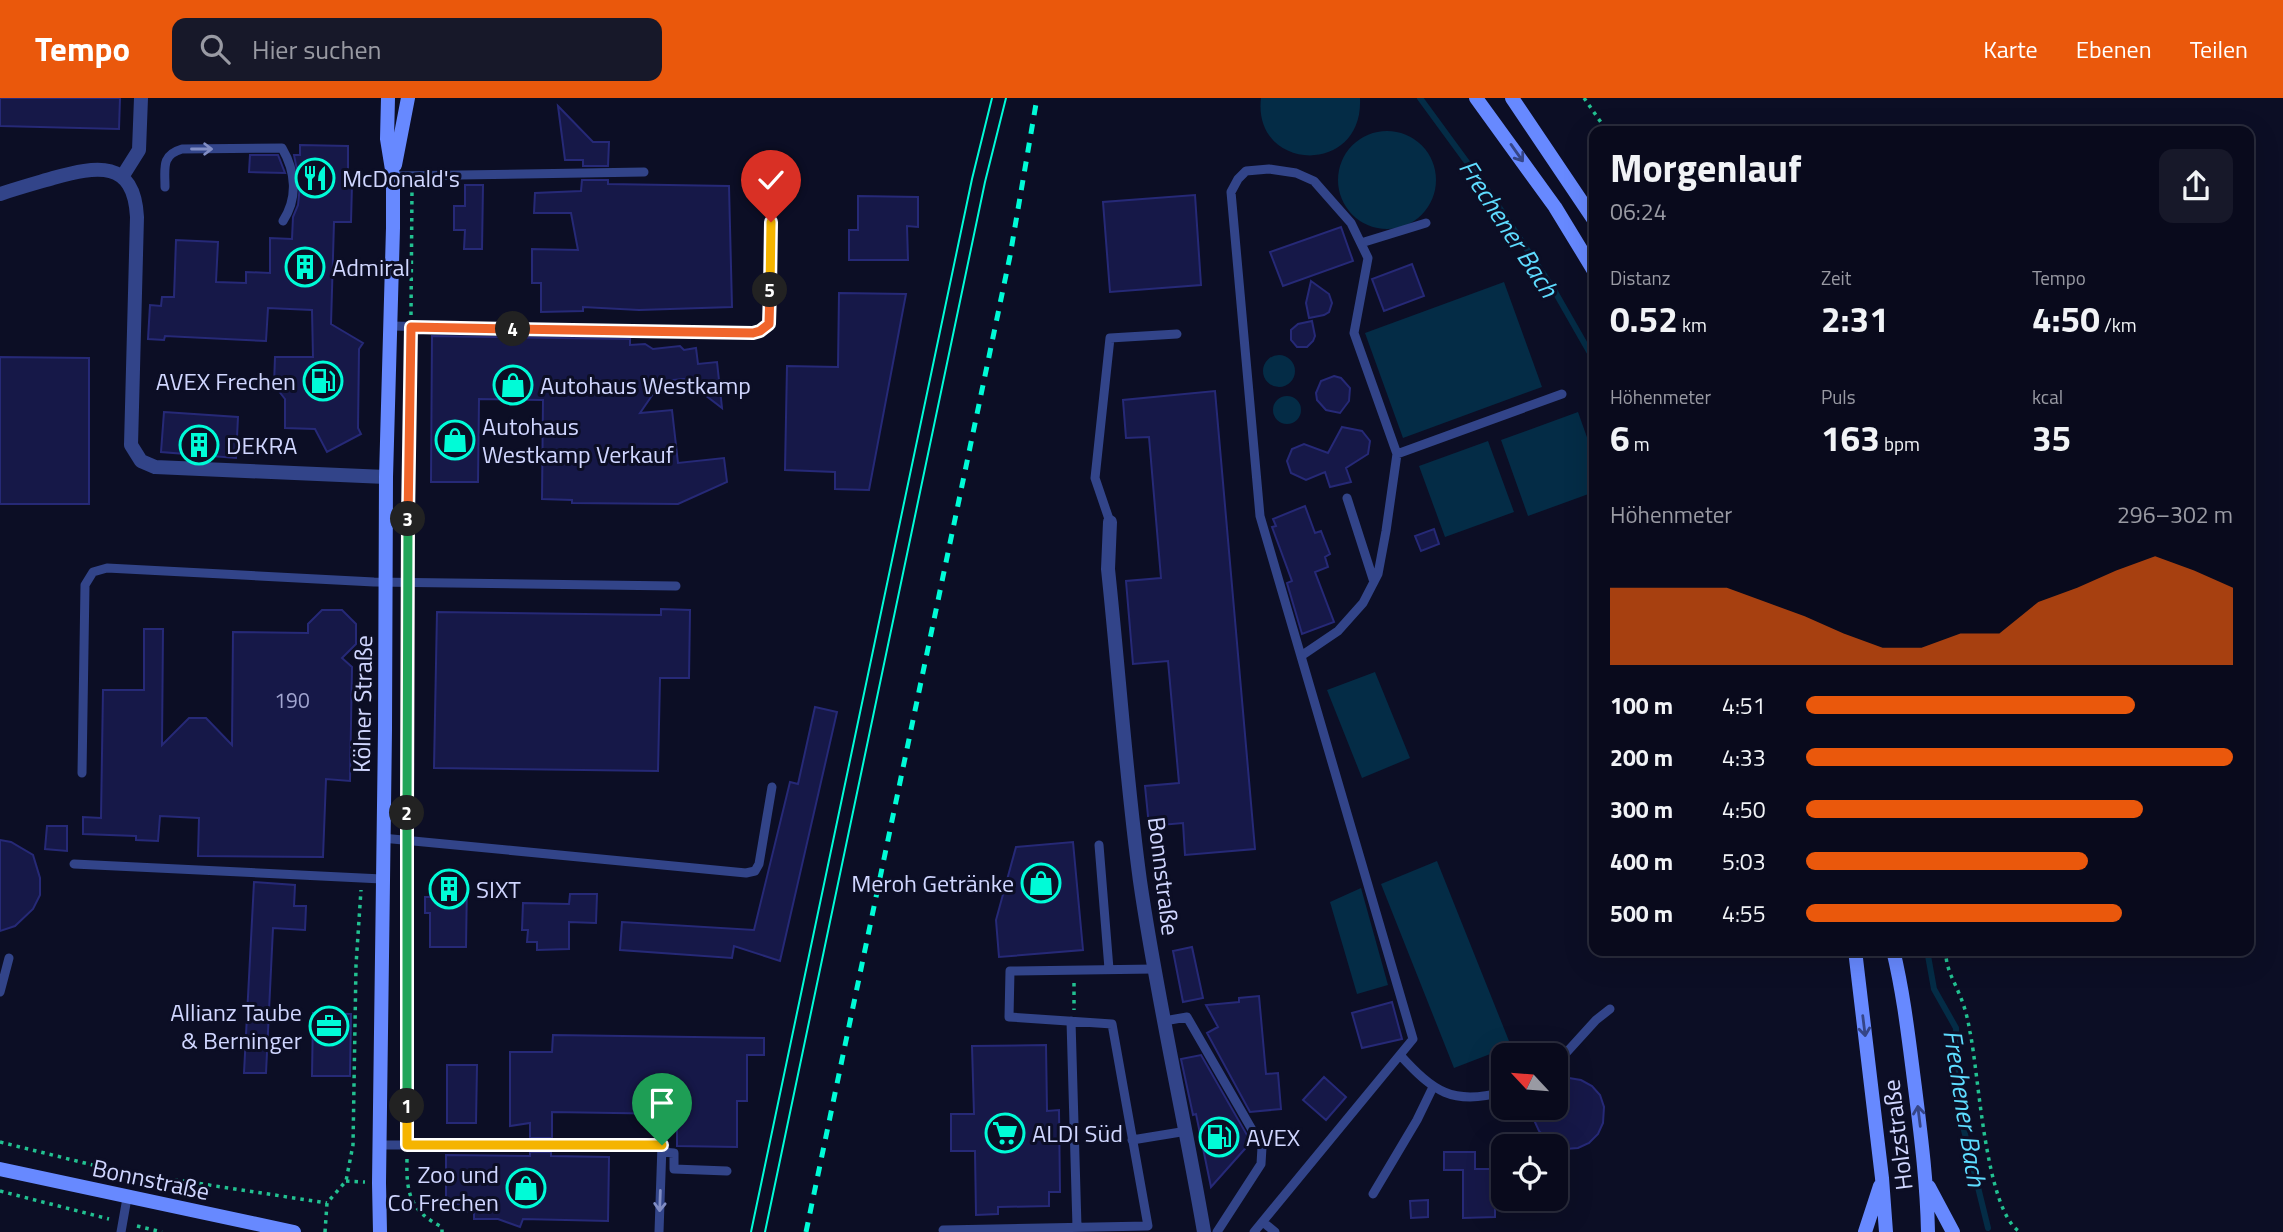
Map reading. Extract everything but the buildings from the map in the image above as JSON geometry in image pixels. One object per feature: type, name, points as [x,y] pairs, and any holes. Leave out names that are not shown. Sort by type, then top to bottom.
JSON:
[{"type":"main road","name":"Kölner Straße","points":[[388,98],[387,139],[393,176]]},
{"type":"main road","name":"Kölner Straße","points":[[380,1232],[386,477],[393,176],[408,98]]},
{"type":"main road","points":[[1476,98],[1555,207],[1589,263]]},
{"type":"main road","points":[[1512,98],[1589,213]]},
{"type":"main road","name":"Holzstraße","points":[[1856,956],[1886,1232]]},
{"type":"main road","name":"Holzstraße","points":[[1894,956],[1903,1002],[1927,1184],[1928,1232]]},
{"type":"main road","name":"Bonnstraße","points":[[0,1169],[294,1232]]},
{"type":"main road","points":[[1865,1232],[1882,1178]]},
{"type":"main road","points":[[1927,1184],[1953,1232]]},
{"type":"street","points":[[122,177],[139,150],[141,98]]},
{"type":"street","points":[[0,194],[96,169],[112,170],[131,187],[136,200],[131,445],[141,461],[155,467],[386,477]]},
{"type":"street","name":"Bonnstraße","points":[[1110,522],[1108,569],[1140,879],[1203,1232]]},
{"type":"lane","points":[[165,187],[166,160],[171,152],[182,149],[282,148],[292,164],[293,182],[292,208],[283,221]]},
{"type":"lane","points":[[1254,1232],[1413,1039],[1260,516],[1231,192],[1246,171],[1269,169],[1296,173],[1314,181],[1351,223],[1368,258],[1354,333],[1396,454],[1386,531],[1374,582],[1363,603],[1338,631],[1301,656]]},
{"type":"lane","points":[[393,176],[644,172]]},
{"type":"lane","points":[[390,326],[753,333],[769,324],[771,222]]},
{"type":"lane","points":[[1361,243],[1426,223]]},
{"type":"lane","points":[[1110,522],[1095,478],[1110,338],[1177,334]]},
{"type":"lane","points":[[1396,454],[1562,394]]},
{"type":"lane","points":[[1347,498],[1374,582]]},
{"type":"lane","points":[[82,773],[85,584],[93,572],[107,568],[408,583],[676,586]]},
{"type":"lane","points":[[382,838],[746,873],[755,871],[760,864],[772,787]]},
{"type":"lane","points":[[1099,845],[1109,970]]},
{"type":"lane","points":[[74,864],[382,879]]},
{"type":"lane","points":[[0,992],[9,958]]},
{"type":"lane","points":[[943,1230],[1148,1226],[1112,1024],[1009,1017],[1010,971],[1154,969]]},
{"type":"lane","points":[[1568,1050],[1595,1020],[1610,1009]]},
{"type":"lane","points":[[1164,1021],[1187,1017],[1262,1147],[1261,1164],[1217,1232]]},
{"type":"lane","points":[[1073,1021],[1077,1227]]},
{"type":"lane","points":[[1400,1055],[1424,1082],[1450,1095],[1491,1095]]},
{"type":"lane","points":[[1373,1194],[1418,1120],[1433,1087]]},
{"type":"lane","points":[[1132,1140],[1187,1131]]},
{"type":"lane","points":[[379,1145],[662,1145],[659,1232]]},
{"type":"lane","points":[[662,1152],[674,1153],[674,1169],[727,1171]]},
{"type":"lane","points":[[122,1227],[127,1198]]},
{"type":"lane","points":[[1263,1222],[1275,1232]]},
{"type":"path","points":[[1584,98],[1604,126]]},
{"type":"path","points":[[412,177],[406,1184],[413,1204],[427,1220],[442,1227],[442,1232]]},
{"type":"path","points":[[325,1232],[327,1203],[346,1181],[353,1145],[356,965],[359,900],[364,878]]},
{"type":"path","points":[[1947,956],[1949,973],[1961,996],[1970,1031],[1992,1174],[2003,1212],[2020,1232]]},
{"type":"path","points":[[1073,970],[1073,1021]]},
{"type":"path","points":[[0,1142],[117,1171],[327,1203]]},
{"type":"path","points":[[0,1191],[122,1227],[162,1232]]},
{"type":"water","points":[[1261,98],[1360,98],[1357,124],[1345,142],[1328,152],[1309,155],[1289,151],[1273,140],[1263,122]]},
{"type":"water","points":[[1377,131],[1397,131],[1422,145],[1433,161],[1436,180],[1433,199],[1422,215],[1397,229],[1377,229],[1360,221],[1346,207],[1338,190],[1338,170],[1346,153],[1360,139]]},
{"type":"water","points":[[1504,282],[1542,387],[1403,438],[1365,333]]},
{"type":"water","points":[[1279,355],[1290,360],[1295,371],[1290,382],[1279,387],[1268,382],[1263,371],[1268,360]]},
{"type":"water","points":[[1287,396],[1297,400],[1301,410],[1297,420],[1287,424],[1277,420],[1273,410],[1277,400]]},
{"type":"water","points":[[1578,412],[1589,443],[1589,494],[1528,516],[1501,440]]},
{"type":"water","points":[[1488,441],[1514,512],[1445,537],[1419,466]]},
{"type":"water","points":[[1375,672],[1410,758],[1362,778],[1327,690]]},
{"type":"water","points":[[1437,861],[1510,1043],[1491,1043],[1491,1054],[1454,1068],[1381,884]]},
{"type":"water","points":[[1361,888],[1388,985],[1357,994],[1330,902]]},
{"type":"waterway","name":"Frechener Bach","points":[[1420,98],[1491,195],[1554,290],[1589,351]]},
{"type":"waterway","name":"Frechener Bach","points":[[1928,956],[1934,989],[1956,1028],[1962,1122],[1988,1228]]},
{"type":"tram line","points":[[751,1232],[972,179],[992,98]]},
{"type":"tram line","points":[[765,1232],[985,182],[1006,98]]},
{"type":"railway","points":[[806,1232],[1010,256],[1037,98]]},
{"type":"place","name":"McDonald's","points":[[315,178]]},
{"type":"place","name":"Admiral","points":[[305,267]]},
{"type":"place","name":"AVEX Frechen","points":[[323,381]]},
{"type":"place","name":"Autohaus Westkamp","points":[[513,385]]},
{"type":"place","name":"Autohaus Westkamp Verkauf","points":[[455,440]]},
{"type":"place","name":"DEKRA","points":[[199,445]]},
{"type":"place","name":"Meroh Getränke","points":[[1041,883]]},
{"type":"place","name":"SIXT","points":[[449,889]]},
{"type":"place","name":"Allianz Taube & Berninger","points":[[329,1026]]},
{"type":"place","name":"ALDI Süd","points":[[1005,1133]]},
{"type":"place","name":"AVEX","points":[[1219,1137]]},
{"type":"place","name":"Zoo und Co Frechen","points":[[526,1188]]},
{"type":"route","points":[[662,1145],[407,1145],[406,918],[411,327],[760,331],[769,324],[771,222]]}]
